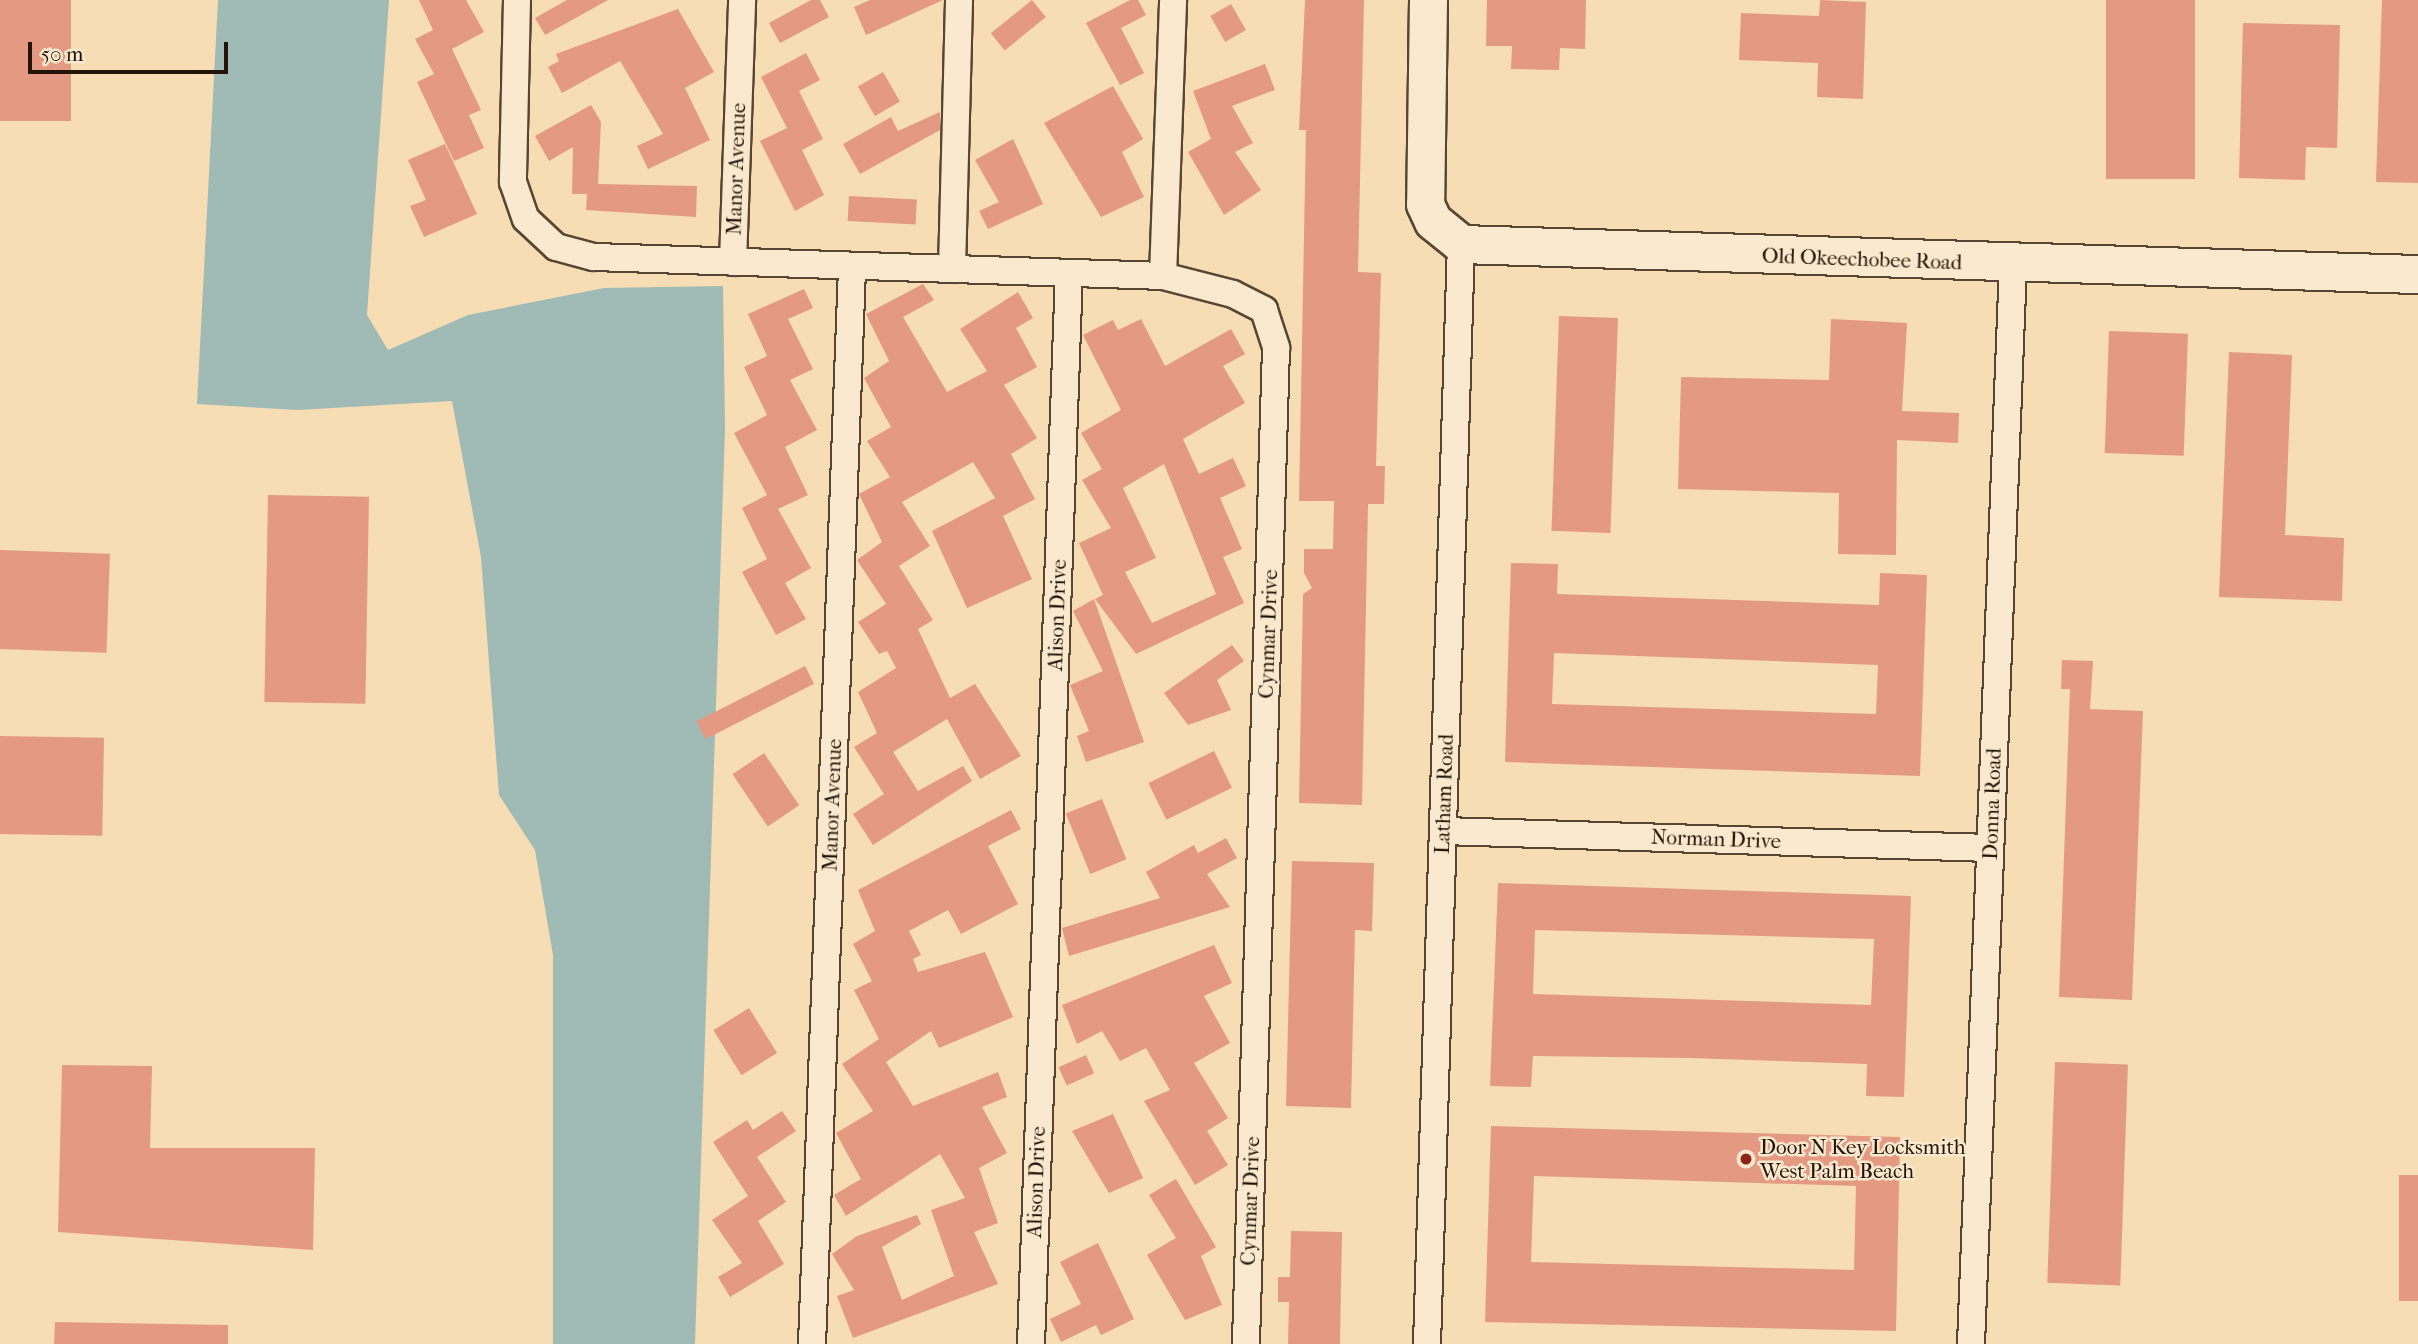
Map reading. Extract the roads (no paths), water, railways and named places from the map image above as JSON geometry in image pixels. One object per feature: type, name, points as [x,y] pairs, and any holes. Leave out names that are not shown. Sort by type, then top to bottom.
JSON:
[{"type":"street","points":[[517,0],[513,182],[527,219],[556,247],[574,254],[733,262]]},
{"type":"street","name":"Manor Avenue","points":[[743,0],[733,262],[952,269]]},
{"type":"street","points":[[959,0],[952,269],[1163,276],[1173,0]]},
{"type":"street","points":[[1428,0],[1424,204],[1433,221],[1461,244]]},
{"type":"street","name":"Old Okeechobee Road","points":[[1461,244],[2013,264],[2418,274]]},
{"type":"street","name":"Latham Road","points":[[1427,1344],[1461,244]]},
{"type":"street","name":"Donna Road","points":[[1971,1344],[2013,264]]},
{"type":"street","name":"Manor Avenue","points":[[812,1344],[852,265]]},
{"type":"street","name":"Alison Drive","points":[[1031,1344],[1069,273]]},
{"type":"street","name":"Cynmar Drive","points":[[1163,276],[1233,294],[1264,310],[1276,348],[1246,1344]]},
{"type":"street","name":"Norman Drive","points":[[1443,831],[1990,848]]},
{"type":"water","points":[[218,0],[389,0],[367,315],[388,350],[468,315],[604,288],[723,286],[725,429],[695,1344],[553,1344],[553,955],[535,850],[499,795],[481,557],[452,401],[298,410],[197,404]]},
{"type":"place","name":"Door N Key Locksmith West Palm Beach","points":[[1746,1159]]}]
